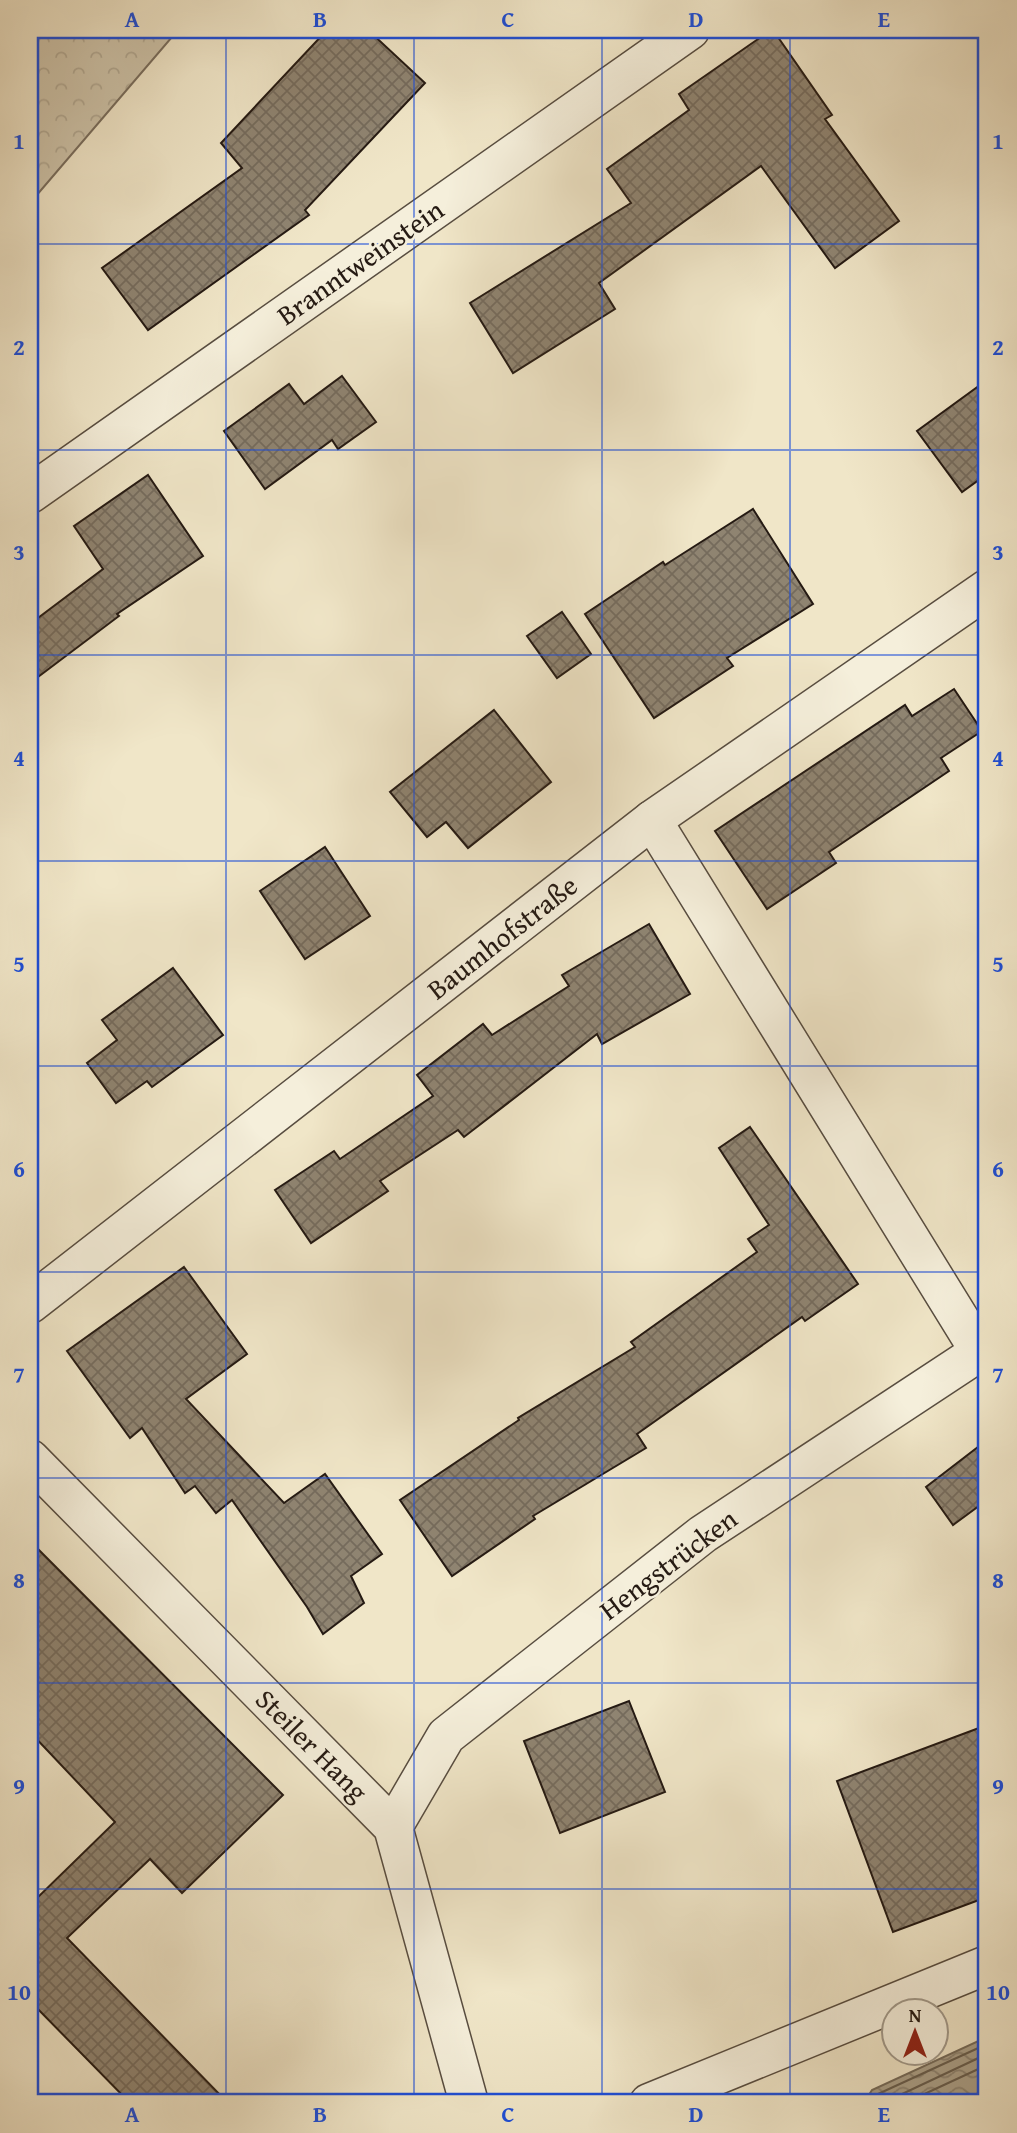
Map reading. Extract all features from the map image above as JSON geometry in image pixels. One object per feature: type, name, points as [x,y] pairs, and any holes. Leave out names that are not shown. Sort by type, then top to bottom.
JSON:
[{"type":"street","name":"Branntweinstein","points":[[30,494],[690,30]]},
{"type":"street","name":"Baumhofstraße","points":[[30,1304],[652,820],[987,589]]},
{"type":"street","points":[[652,820],[984,1350]]},
{"type":"street","name":"Hengstrücken","points":[[393,1827],[446,1736],[703,1534],[984,1350]]},
{"type":"street","name":"Steiler Hang","points":[[30,1459],[393,1827],[469,2103]]},
{"type":"street","points":[[649,2103],[987,1965]]},
{"type":"green space","points":[[30,30],[178,30],[30,203]]},
{"type":"water","points":[[987,2037],[987,2103],[864,2103],[872,2090],[924,2066],[950,2066],[950,2054]]},
{"type":"building","points":[[327,30],[368,30],[425,83],[305,210],[309,215],[148,330],[102,268],[242,168],[221,143]]},
{"type":"building","points":[[771,30],[832,115],[825,119],[899,221],[835,268],[761,166],[599,283],[615,309],[513,373],[470,303],[631,203],[607,169],[689,110],[679,94]]},
{"type":"building","points":[[342,376],[376,422],[338,449],[332,440],[265,489],[224,431],[289,384],[304,404]]},
{"type":"building","points":[[987,380],[987,474],[962,492],[917,431]]},
{"type":"building","points":[[148,475],[203,556],[117,614],[119,616],[30,683],[30,624],[103,569],[74,526]]},
{"type":"building","points":[[753,509],[813,604],[727,658],[733,666],[654,718],[585,614],[663,562],[665,565]]},
{"type":"building","points":[[562,612],[591,654],[557,678],[527,636]]},
{"type":"building","points":[[954,689],[982,731],[941,758],[949,771],[829,852],[836,863],[767,909],[715,831],[905,705],[912,716]]},
{"type":"building","points":[[494,710],[551,782],[468,848],[446,822],[427,837],[390,792]]},
{"type":"building","points":[[325,847],[370,916],[305,959],[260,891]]},
{"type":"building","points":[[649,924],[690,994],[602,1044],[597,1034],[464,1137],[458,1130],[380,1181],[388,1191],[311,1243],[275,1190],[334,1151],[340,1159],[433,1096],[417,1075],[483,1024],[492,1035],[569,986],[562,975]]},
{"type":"building","points":[[173,968],[223,1035],[152,1087],[147,1081],[116,1103],[87,1063],[117,1040],[102,1020]]},
{"type":"building","points":[[750,1127],[858,1284],[805,1321],[802,1317],[637,1434],[646,1448],[533,1516],[535,1519],[452,1576],[400,1500],[519,1420],[518,1418],[635,1347],[631,1342],[757,1252],[748,1239],[769,1225],[719,1148]]},
{"type":"building","points":[[184,1267],[247,1354],[186,1399],[284,1503],[325,1474],[382,1554],[351,1576],[364,1603],[323,1634],[232,1500],[216,1513],[195,1486],[185,1493],[142,1428],[130,1438],[67,1351]]},
{"type":"building","points":[[987,1440],[987,1500],[953,1525],[926,1487]]},
{"type":"building","points":[[30,1541],[283,1795],[182,1893],[150,1859],[67,1938],[228,2103],[130,2103],[30,2001],[30,1900],[32,1903],[115,1822],[30,1732]]},
{"type":"building","points":[[629,1701],[665,1792],[560,1833],[524,1741]]},
{"type":"building","points":[[987,1725],[987,1897],[893,1932],[837,1781]]}]
